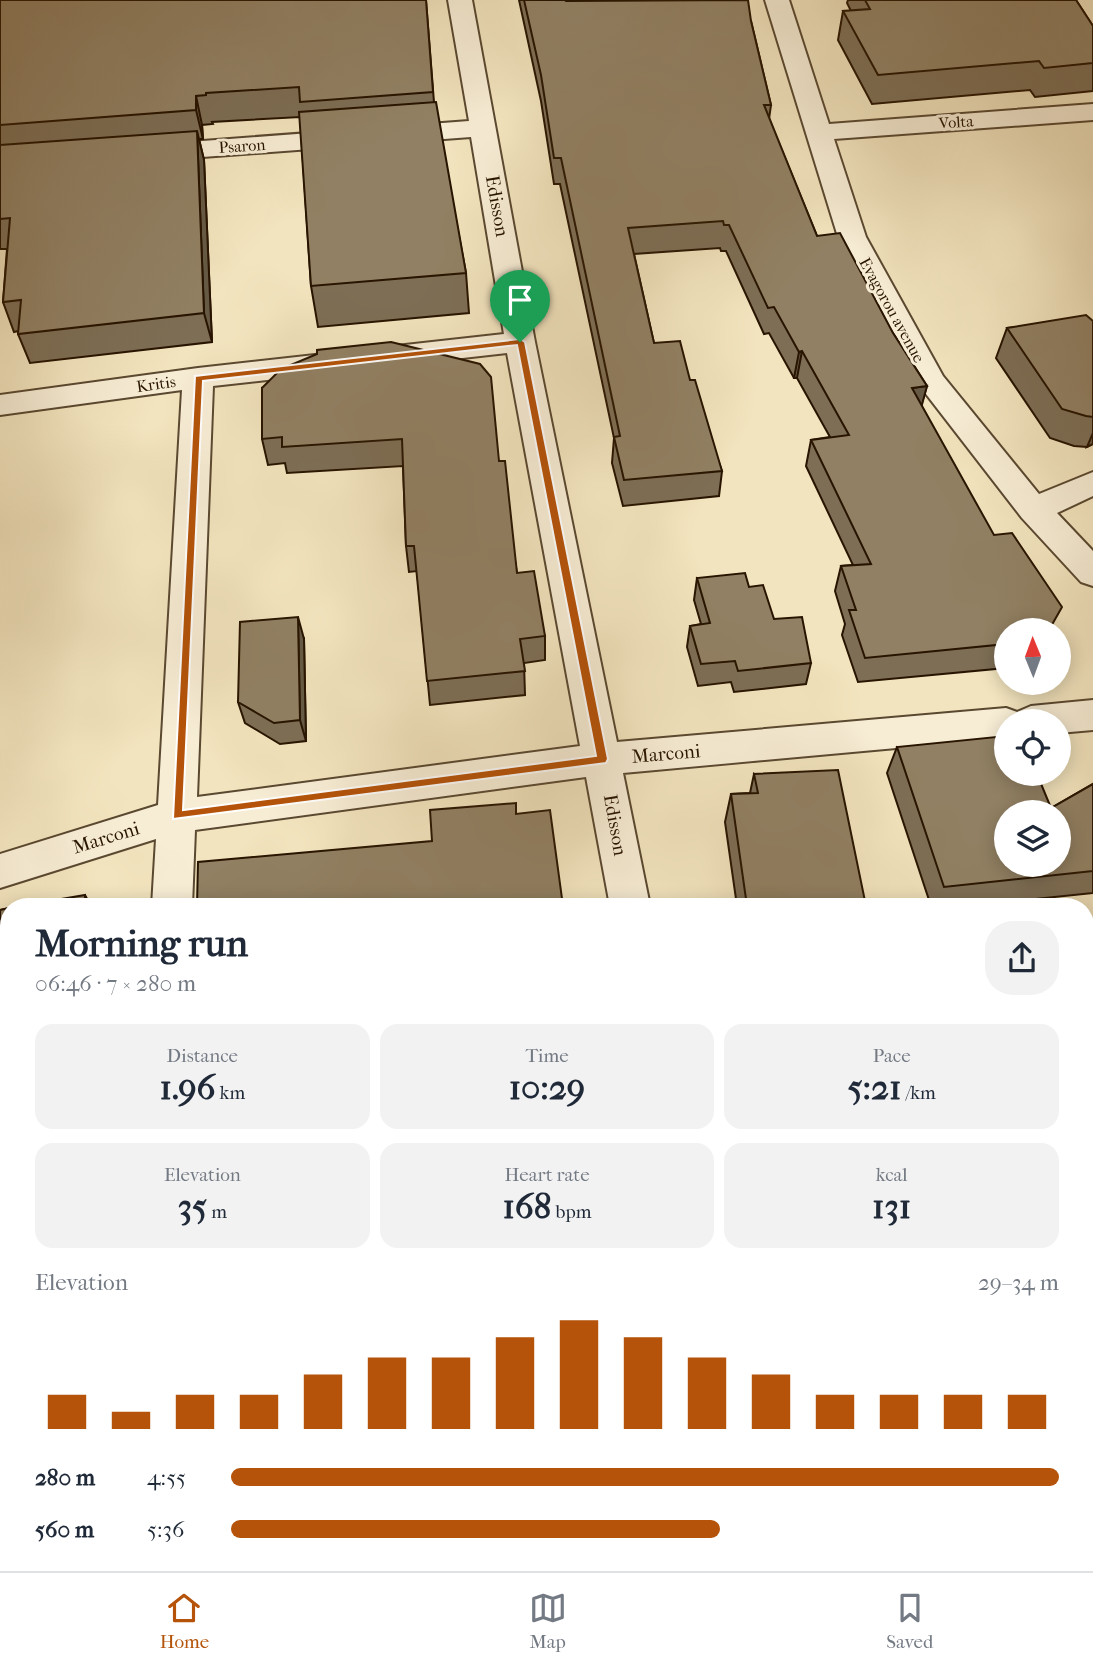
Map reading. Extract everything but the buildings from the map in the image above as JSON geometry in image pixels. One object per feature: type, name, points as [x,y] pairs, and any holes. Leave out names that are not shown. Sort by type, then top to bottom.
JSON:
[{"type":"street","name":"Edisson","points":[[460,0],[520,342],[629,898]]},
{"type":"street","name":"Evagorou avenue","points":[[777,0],[852,237],[931,382],[1034,510],[1093,573]]},
{"type":"street","name":"Volta","points":[[818,132],[1093,112]]},
{"type":"street","name":"Psaron","points":[[124,155],[484,128]]},
{"type":"street","name":"Kritis","points":[[0,405],[198,378],[520,342]]},
{"type":"street","points":[[172,898],[198,378]]},
{"type":"street","points":[[1034,510],[1093,483]]},
{"type":"street","points":[[1071,717],[1093,715]]},
{"type":"street","name":"Marconi","points":[[0,871],[177,816],[603,759],[994,724]]},
{"type":"route","points":[[520,342],[603,759],[177,816],[198,378],[520,342]]}]
